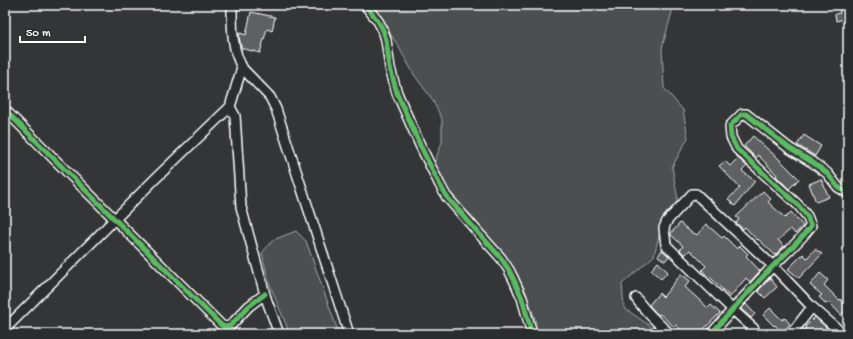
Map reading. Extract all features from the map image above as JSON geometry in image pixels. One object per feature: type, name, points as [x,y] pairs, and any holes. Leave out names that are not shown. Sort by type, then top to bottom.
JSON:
[{"type":"street","points":[[234,5],[232,8],[232,34],[237,55],[242,67],[270,97],[276,109],[349,334]]},
{"type":"street","points":[[365,5],[378,21],[383,30],[390,68],[397,93],[433,172],[446,196],[502,258],[522,298],[532,334]]},
{"type":"street","points":[[5,329],[189,145],[230,107],[242,67]]},
{"type":"street","points":[[230,107],[235,116],[242,207],[265,294],[279,334]]},
{"type":"street","points":[[5,110],[221,325],[225,327],[230,326],[250,306],[265,294]]},
{"type":"street","points":[[711,334],[732,309],[811,226],[807,216],[798,205],[737,149],[731,137],[730,126],[742,114],[746,114],[789,148],[827,173],[838,187],[848,193]]},
{"type":"street","points":[[754,329],[666,245],[664,228],[667,221],[692,194],[696,194],[773,266],[812,307],[843,334]]},
{"type":"street","points":[[636,298],[653,318],[670,334]]},
{"type":"street","points":[[791,334],[812,307]]},
{"type":"shaded area","points":[[370,5],[674,5],[662,48],[664,88],[683,110],[688,138],[672,167],[678,200],[663,219],[654,256],[622,284],[624,308],[662,334],[538,334],[535,319],[525,290],[506,260],[470,214],[453,199],[442,181],[431,172],[442,142],[442,119],[432,99],[415,76],[397,44]]},
{"type":"shaded area","points":[[296,231],[306,241],[339,334],[290,334],[269,283],[262,253],[273,240]]},
{"type":"building","points":[[848,5],[848,18],[836,21],[835,14],[840,13],[839,7]]},
{"type":"building","points":[[251,12],[275,17],[272,31],[267,29],[260,53],[241,48],[239,37],[240,33],[246,35]]},
{"type":"building","points":[[804,135],[821,146],[815,156],[797,145]]},
{"type":"building","points":[[753,136],[799,179],[789,189],[758,155],[756,158],[744,146]]},
{"type":"building","points":[[738,158],[747,166],[742,171],[755,181],[735,206],[728,199],[740,188],[719,166],[725,161],[730,166]]},
{"type":"building","points":[[821,179],[829,197],[816,202],[809,184]]},
{"type":"building","points":[[763,191],[771,199],[768,202],[785,218],[791,212],[803,226],[795,234],[791,229],[778,240],[784,246],[775,255],[758,239],[757,240],[745,227],[743,229],[736,223],[739,219],[736,217]]},
{"type":"building","points":[[680,223],[693,234],[694,233],[697,235],[706,224],[722,238],[724,236],[737,249],[740,246],[748,254],[746,256],[760,271],[750,282],[746,278],[730,297],[702,270],[706,266],[690,250],[685,255],[680,250],[683,246],[671,235],[671,233]]},
{"type":"building","points":[[815,249],[822,254],[799,278],[788,269],[803,254],[807,258]]},
{"type":"building","points":[[662,250],[669,256],[665,261],[658,256]]},
{"type":"building","points":[[658,262],[668,272],[661,279],[651,270]]},
{"type":"building","points":[[820,273],[828,280],[824,285],[848,308],[841,315],[829,302],[826,304],[819,297],[822,295],[810,285]]},
{"type":"building","points":[[681,274],[690,281],[685,287],[708,308],[711,305],[720,313],[699,334],[685,334],[676,325],[674,327],[660,314],[659,315],[656,313],[649,305],[659,293],[663,297]]},
{"type":"building","points":[[770,278],[777,287],[765,298],[758,291]]},
{"type":"building","points":[[746,304],[755,314],[751,318],[741,309]]},
{"type":"building","points":[[770,308],[782,320],[785,318],[790,324],[782,332],[763,315]]},
{"type":"building","points":[[815,317],[828,329],[823,334],[801,334],[806,328],[805,327]]},
{"type":"cycle path","points":[[365,5],[378,21],[383,30],[390,68],[397,93],[440,185],[446,196],[501,258],[509,270],[522,298],[532,334]]},
{"type":"cycle path","points":[[5,110],[221,325],[225,327],[230,326],[249,306],[265,294]]},
{"type":"cycle path","points":[[711,334],[749,291],[798,242],[811,226],[807,216],[798,205],[737,149],[731,137],[730,126],[742,114],[746,114],[789,148],[827,173],[838,187],[848,193]]}]
